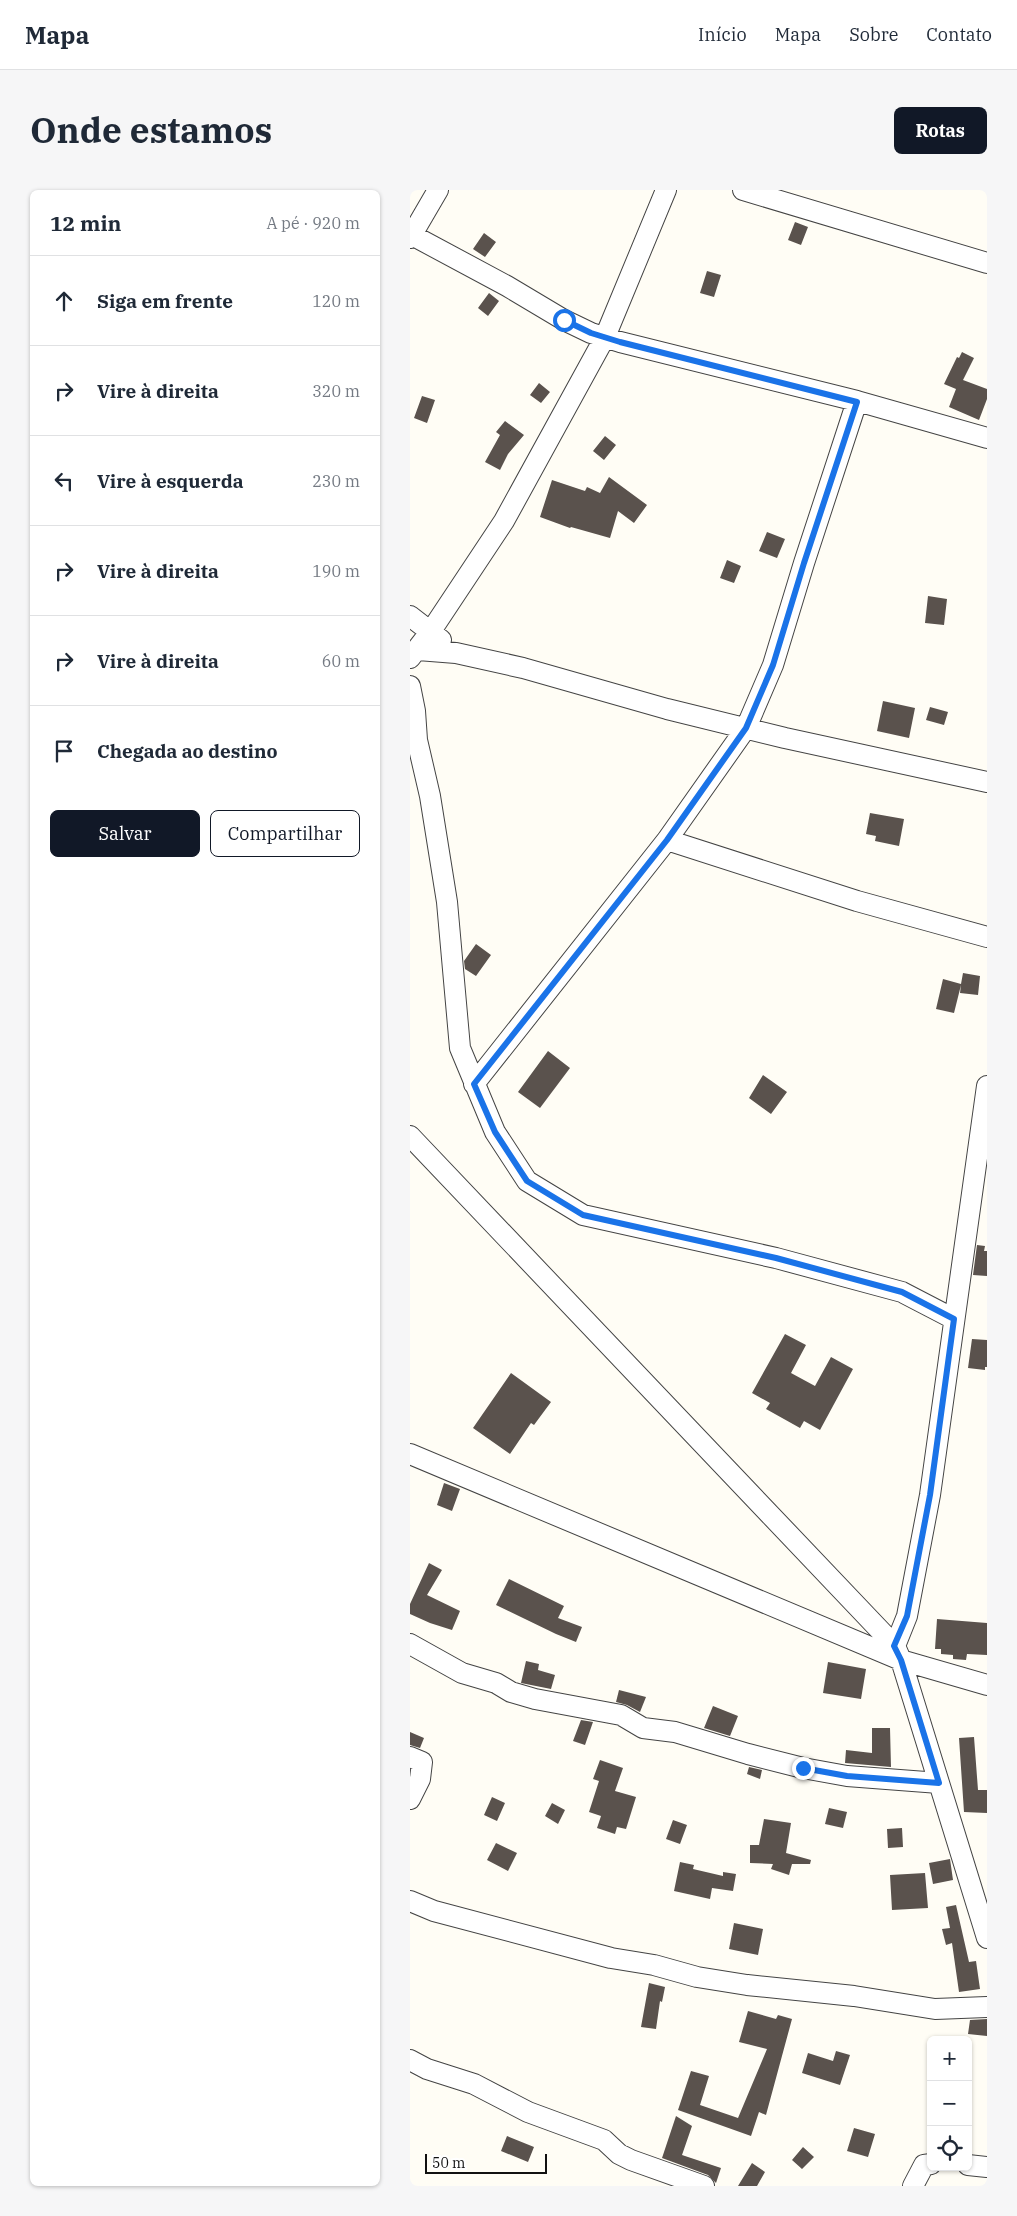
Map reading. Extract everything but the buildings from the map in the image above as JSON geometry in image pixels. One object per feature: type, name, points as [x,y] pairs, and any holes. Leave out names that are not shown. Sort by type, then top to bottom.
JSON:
[{"type":"street","points":[[438,190],[411,235],[591,333],[987,438]]},
{"type":"street","points":[[410,679],[415,654],[504,521],[605,337],[666,190]]},
{"type":"street","points":[[743,190],[987,263]]},
{"type":"street","points":[[474,1084],[667,840],[746,728],[773,665],[804,563],[857,402]]},
{"type":"street","points":[[410,616],[456,653]]},
{"type":"street","points":[[415,654],[456,653],[523,668],[746,728],[987,782]]},
{"type":"street","points":[[410,686],[415,711],[417,740],[430,796],[447,902],[460,1048],[495,1132],[527,1181],[583,1215],[776,1258],[902,1292],[954,1319]]},
{"type":"street","points":[[667,840],[857,901],[987,937]]},
{"type":"street","points":[[898,1653],[930,1495],[987,1086]]},
{"type":"street","points":[[411,1141],[898,1653],[939,1783],[978,1879],[987,1938]]},
{"type":"street","points":[[410,1454],[898,1653],[987,1685]]},
{"type":"street","points":[[410,1644],[462,1673],[496,1683],[510,1692],[535,1700],[621,1715],[643,1728],[675,1732],[803,1768],[847,1776],[939,1783]]},
{"type":"street","points":[[410,1757],[422,1762],[420,1779],[410,1799]]},
{"type":"street","points":[[410,1901],[434,1911],[611,1958],[654,1965],[697,1978],[854,1996],[935,2009],[987,2007]]},
{"type":"street","points":[[410,2060],[427,2069],[474,2084],[528,2112],[604,2140],[619,2154],[631,2160],[704,2186]]},
{"type":"street","points":[[913,2186],[924,2165],[927,2165]]},
{"type":"street","points":[[972,2165],[987,2166]]},
{"type":"route","points":[[564,320],[591,333],[620,342],[857,402],[804,563],[773,665],[746,728],[667,840],[474,1084],[495,1132],[527,1181],[583,1215],[776,1258],[902,1292],[954,1319],[930,1495],[907,1616],[894,1646],[901,1660],[939,1783],[847,1776],[803,1768]]}]
